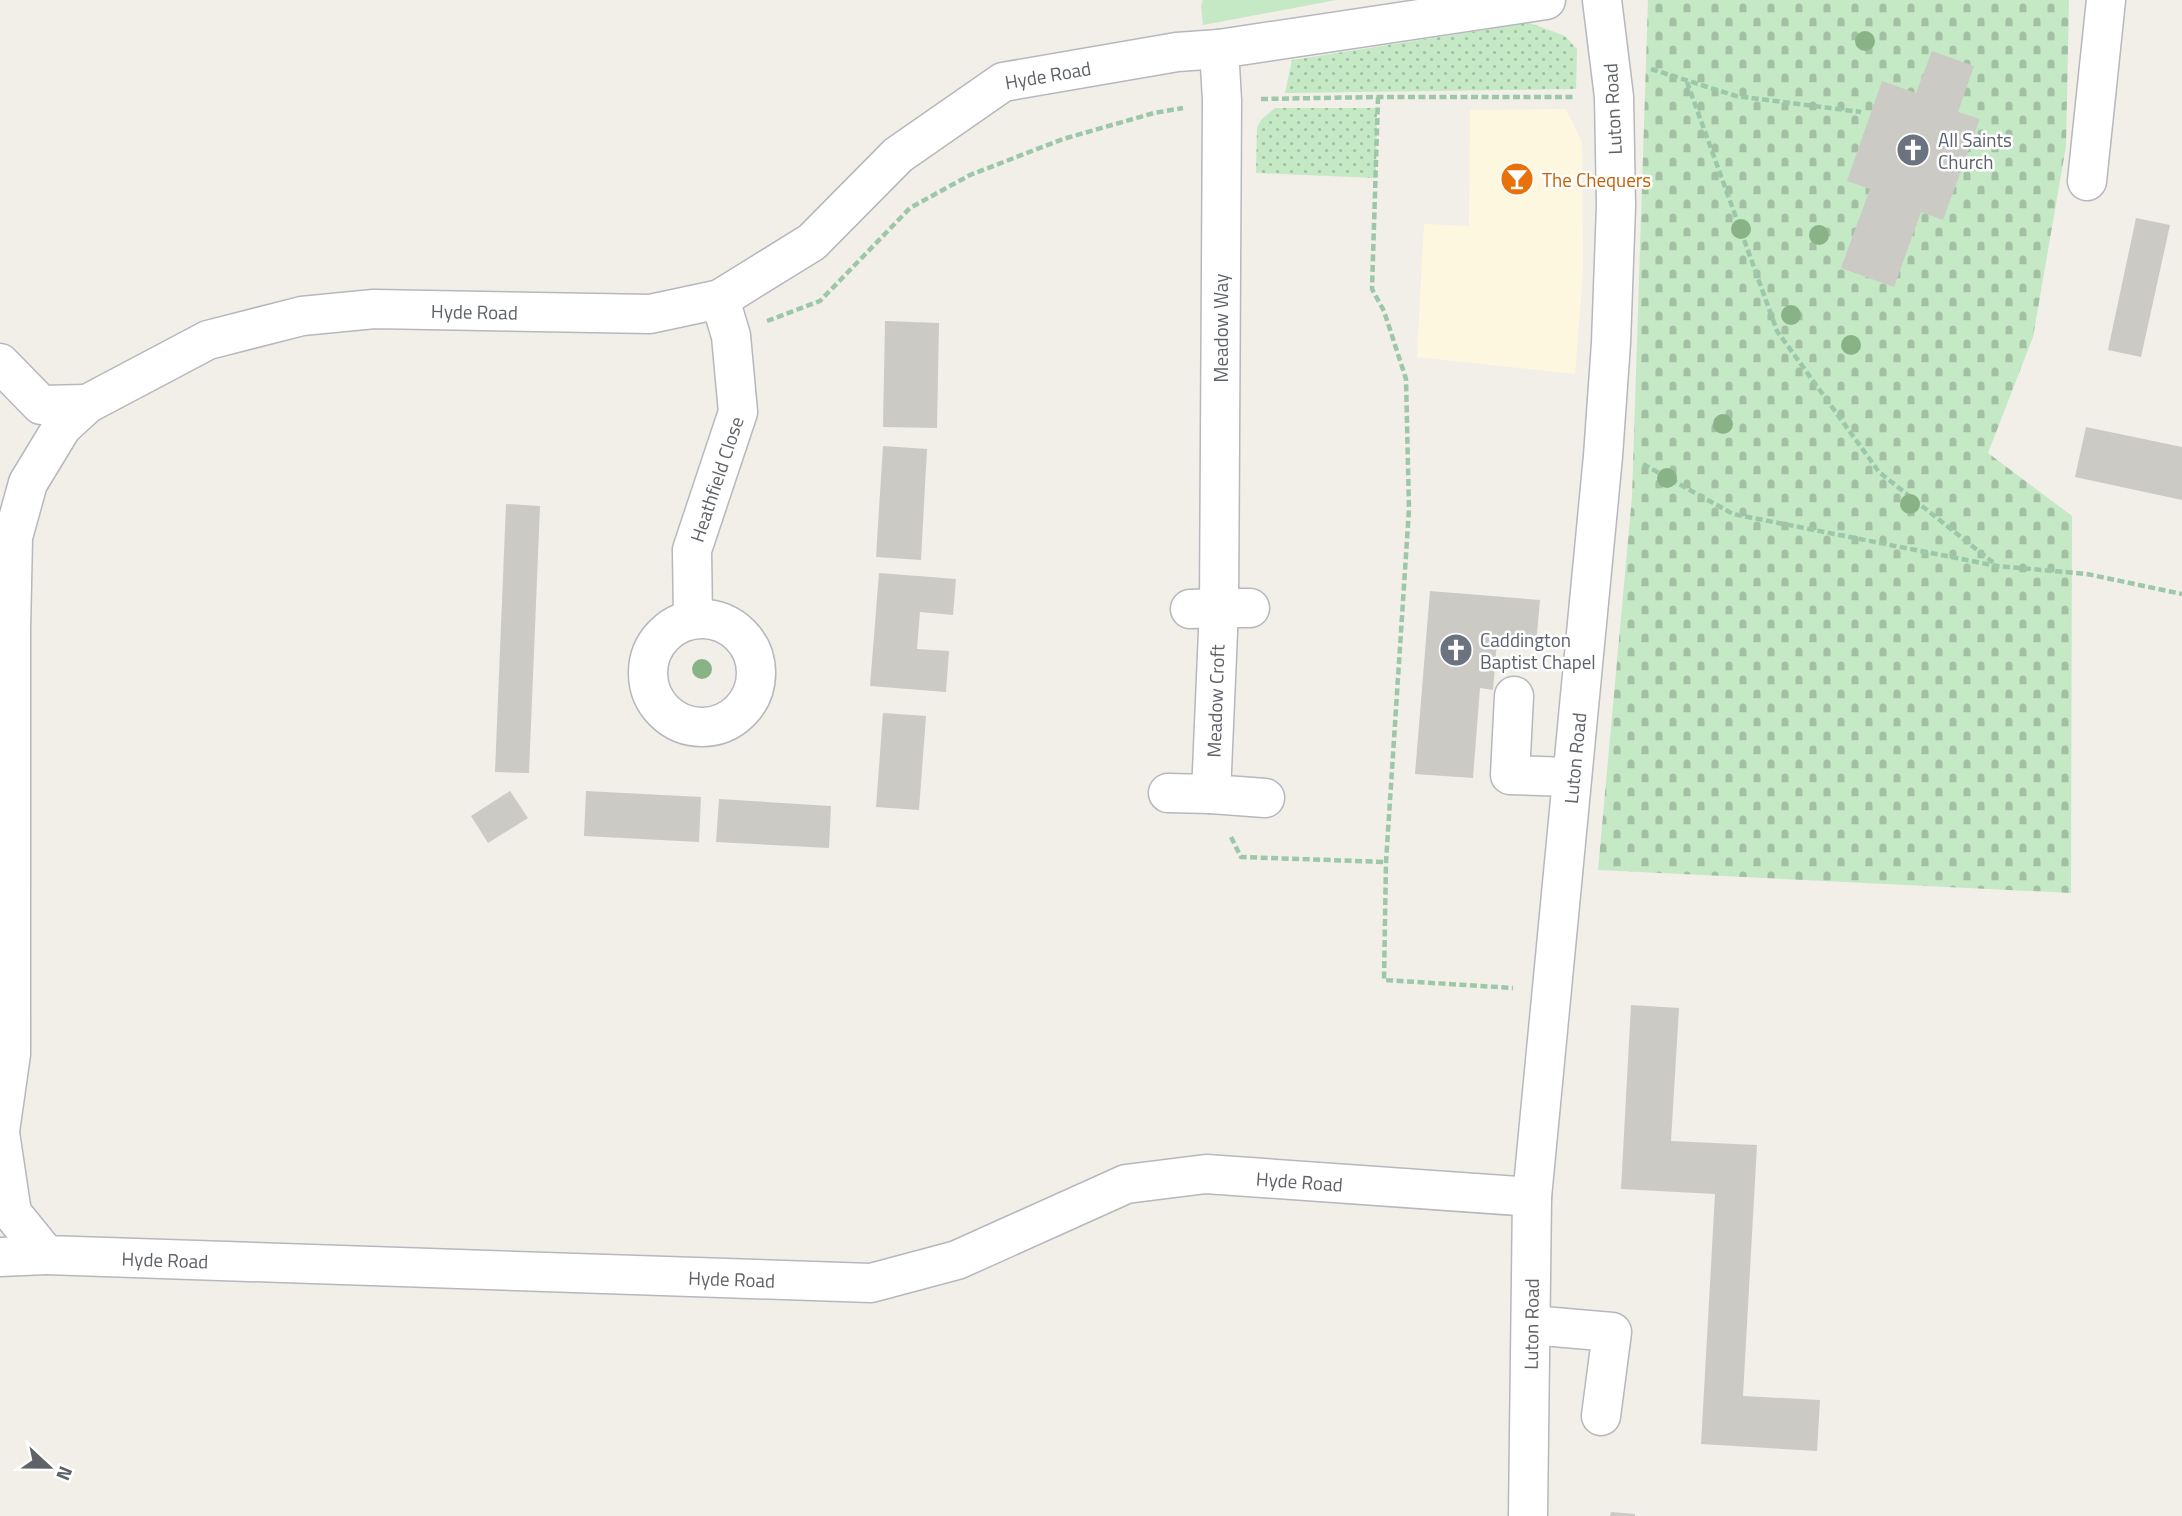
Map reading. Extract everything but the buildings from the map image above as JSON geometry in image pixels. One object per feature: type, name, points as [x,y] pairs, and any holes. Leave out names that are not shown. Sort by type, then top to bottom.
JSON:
[{"type":"street","name":"Hyde Road","points":[[1532,1197],[1206,1174],[1126,1184],[957,1260],[872,1283],[46,1255],[12,1213],[0,1132],[5,1061],[13,537],[29,483],[62,426],[87,404],[208,340],[302,316],[374,309],[650,314],[720,299],[812,242],[898,155],[1003,82],[1177,52],[1546,0]]},
{"type":"street","name":"Luton Road","points":[[1528,1516],[1532,1197],[1611,343],[1615,220],[1612,79],[1602,0]]},
{"type":"street","points":[[2087,181],[2106,0]]},
{"type":"street","name":"Meadow Way","points":[[1219,48],[1222,100],[1220,608]]},
{"type":"street","name":"Heathfield Close","points":[[693,620],[692,550],[738,412],[731,336],[720,299]]},
{"type":"street","points":[[0,363],[41,405],[87,404]]},
{"type":"street","name":"Meadow Croft","points":[[1211,794],[1220,608]]},
{"type":"street","points":[[1514,696],[1510,775],[1572,777]]},
{"type":"street","points":[[1168,793],[1265,798]]},
{"type":"street","points":[[0,1257],[46,1255]]},
{"type":"street","points":[[1531,1325],[1612,1332],[1601,1416]]},
{"type":"path","points":[[731,336],[820,301],[910,208],[970,175],[1063,139],[1154,113],[1222,100],[1378,97],[1612,79],[1659,70],[1687,82],[1736,96],[1861,112]]},
{"type":"path","points":[[1687,82],[1777,331],[1879,472],[1997,566]]},
{"type":"path","points":[[1378,97],[1372,289],[1384,311],[1406,379],[1409,509],[1385,862],[1384,980],[1552,990]]},
{"type":"path","points":[[1602,456],[1643,463],[1733,514],[1997,566],[2087,574],[2182,593]]},
{"type":"path","points":[[1211,794],[1241,857],[1385,862]]},
{"type":"shaded area","points":[[1566,109],[1582,143],[1583,271],[1575,374],[1417,357],[1424,224],[1469,226],[1470,110]]},
{"type":"green space","points":[[1203,0],[1336,0],[1203,25]]},
{"type":"green space","points":[[1648,0],[2069,0],[2066,146],[2033,337],[1988,453],[2072,516],[2071,893],[1598,870],[1632,497]]},
{"type":"green space","points":[[1530,23],[1565,36],[1577,49],[1576,89],[1285,93],[1292,60]]},
{"type":"green space","points":[[1275,108],[1377,108],[1376,178],[1256,173],[1257,127]]},
{"type":"place","name":"All Saints Church","points":[[1913,150]]},
{"type":"place","name":"The Chequers","points":[[1517,179]]},
{"type":"place","name":"Caddington Baptist Chapel","points":[[1456,650]]}]
